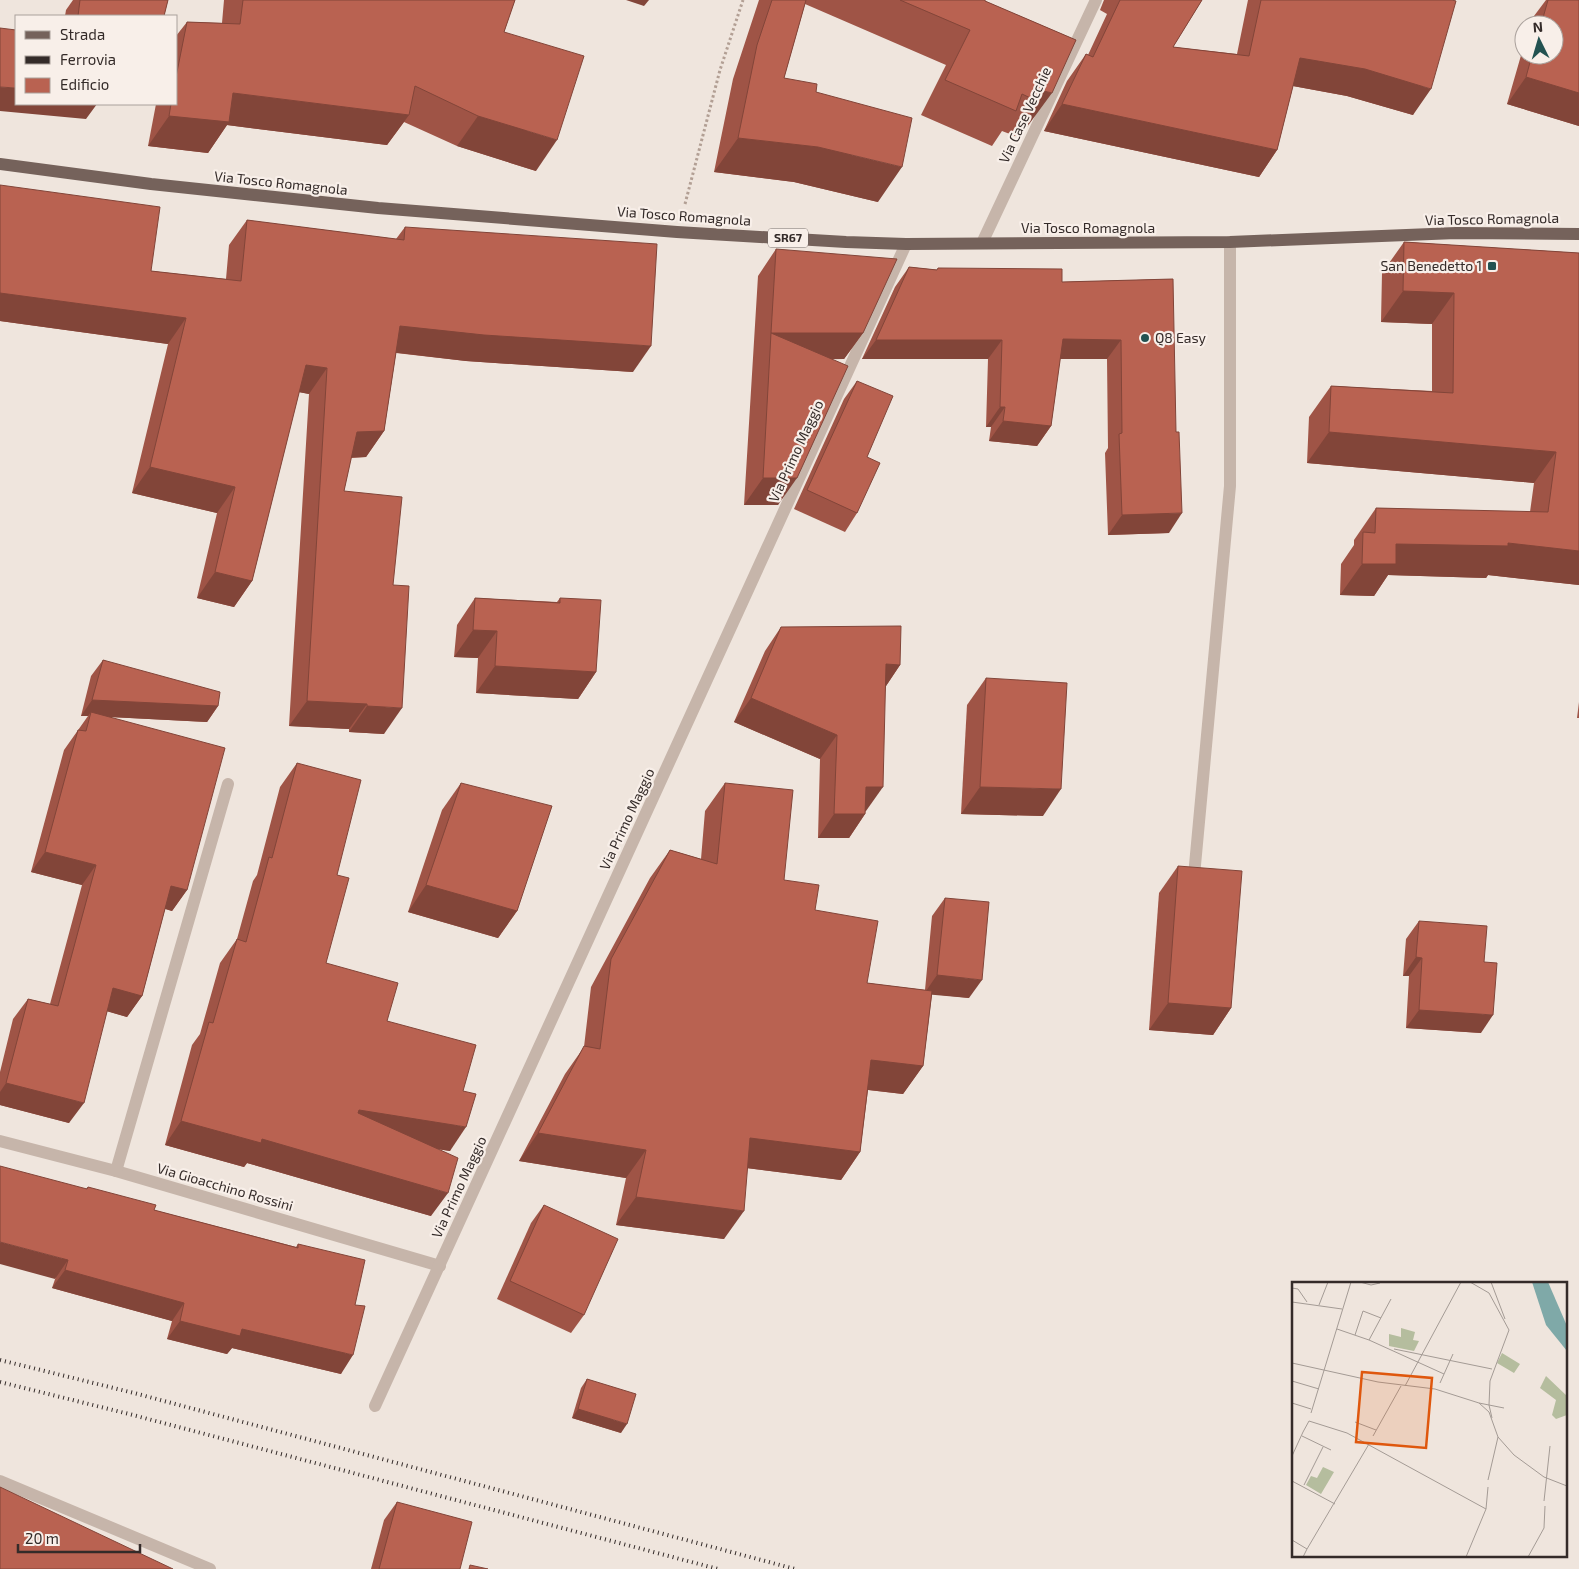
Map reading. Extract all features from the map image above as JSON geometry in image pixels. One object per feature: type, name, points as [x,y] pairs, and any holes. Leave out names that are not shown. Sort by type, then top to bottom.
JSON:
[{"type":"main road","name":"Via Tosco Romagnola","points":[[0,164],[151,184],[378,208],[678,232],[906,244],[1230,242],[1456,233],[1579,234]]},
{"type":"street","name":"Via Case Vecchie","points":[[982,243],[1096,0]]},
{"type":"street","points":[[1194,876],[1230,486],[1230,242]]},
{"type":"street","name":"Via Primo Maggio","points":[[375,1406],[906,244]]},
{"type":"street","points":[[116,1171],[228,784]]},
{"type":"street","name":"Via Gioacchino Rossini","points":[[0,1141],[116,1171],[440,1266]]},
{"type":"street","points":[[0,1481],[210,1569]]},
{"type":"path","points":[[678,232],[720,70],[743,0]]},
{"type":"building","points":[[80,0],[168,0],[164,15],[78,15]]},
{"type":"building","points":[[243,0],[515,0],[504,32],[584,56],[557,140],[478,116],[415,86],[409,115],[233,93],[229,122],[169,116],[171,105],[178,105],[178,67],[187,22],[240,24]]},
{"type":"building","points":[[772,0],[806,0],[784,78],[817,84],[816,92],[912,118],[902,167],[818,147],[738,138],[757,45]]},
{"type":"building","points":[[900,0],[985,0],[1076,40],[1052,93],[1044,91],[1039,102],[1022,94],[1016,111],[945,80],[970,30]]},
{"type":"building","points":[[1120,0],[1202,0],[1173,47],[1249,56],[1261,0],[1456,1],[1431,89],[1365,69],[1300,58],[1277,150],[1062,104],[1086,54],[1093,57]]},
{"type":"building","points":[[1548,0],[1579,0],[1579,93],[1526,77],[1529,65],[1564,65],[1564,15],[1544,15]]},
{"type":"building","points":[[0,28],[15,30],[15,88],[0,87]]},
{"type":"building","points":[[0,185],[160,207],[151,271],[241,281],[247,220],[404,240],[405,227],[657,244],[651,346],[484,335],[400,326],[384,431],[357,432],[344,491],[402,497],[393,585],[409,586],[402,708],[307,701],[327,368],[306,365],[252,581],[215,572],[235,487],[150,467],[186,318],[0,293]]},
{"type":"building","points":[[1404,242],[1579,253],[1579,551],[1508,543],[1508,546],[1396,544],[1396,564],[1362,564],[1363,532],[1375,533],[1376,508],[1548,512],[1556,452],[1329,432],[1331,386],[1453,393],[1454,293],[1403,291]]},
{"type":"building","points":[[776,249],[897,259],[863,333],[771,333]]},
{"type":"building","points":[[909,267],[937,270],[938,268],[1062,269],[1062,282],[1173,279],[1176,432],[1179,432],[1182,513],[1122,515],[1119,434],[1122,433],[1121,340],[1063,339],[1051,426],[1003,421],[1005,407],[1000,407],[1002,340],[876,340]]},
{"type":"building","points":[[771,333],[848,366],[797,478],[763,478]]},
{"type":"building","points":[[857,381],[893,396],[867,457],[880,463],[857,513],[807,490]]},
{"type":"building","points":[[475,598],[560,603],[560,598],[601,600],[596,672],[495,666],[497,631],[473,630]]},
{"type":"building","points":[[901,626],[900,665],[886,664],[883,787],[866,787],[865,814],[834,814],[837,735],[751,698],[781,627]]},
{"type":"building","points":[[103,660],[220,692],[218,706],[92,700]]},
{"type":"building","points":[[986,678],[1067,683],[1061,789],[980,787]]},
{"type":"building","points":[[91,712],[225,748],[187,890],[171,886],[142,996],[113,988],[84,1103],[6,1083],[28,999],[58,1006],[96,865],[45,852],[78,730],[86,731]]},
{"type":"building","points":[[297,763],[361,780],[337,875],[349,878],[326,963],[398,983],[387,1021],[476,1045],[463,1091],[476,1094],[466,1127],[359,1110],[358,1113],[458,1158],[448,1193],[262,1139],[261,1143],[181,1121],[209,1022],[213,1023],[237,939],[246,942],[269,857],[272,858]]},
{"type":"building","points":[[461,783],[552,806],[517,911],[426,885]]},
{"type":"building","points":[[725,783],[793,790],[784,880],[819,885],[815,910],[878,921],[867,983],[932,991],[923,1066],[871,1060],[860,1152],[750,1138],[744,1211],[636,1197],[646,1150],[538,1133],[584,1046],[600,1049],[611,959],[670,850],[717,864]]},
{"type":"building","points":[[1178,866],[1242,871],[1231,1008],[1168,1003]]},
{"type":"building","points":[[945,898],[989,902],[982,980],[937,975]]},
{"type":"building","points":[[1419,921],[1487,926],[1484,962],[1497,963],[1493,1015],[1419,1010],[1422,958],[1416,957]]},
{"type":"building","points":[[0,1166],[156,1205],[154,1210],[298,1248],[298,1244],[365,1260],[355,1305],[365,1306],[353,1355],[242,1329],[240,1336],[180,1321],[184,1303],[65,1270],[68,1260],[0,1242]]},
{"type":"building","points":[[544,1205],[618,1239],[584,1315],[510,1281]]},
{"type":"building","points":[[587,1379],[636,1394],[627,1424],[578,1409]]},
{"type":"building","points":[[0,1487],[173,1569],[0,1569]]},
{"type":"building","points":[[397,1502],[472,1522],[460,1569],[379,1569]]},
{"type":"building","points":[[470,1565],[488,1569],[469,1569]]},
{"type":"railway","points":[[0,1360],[134,1393],[795,1569]]},
{"type":"railway","points":[[0,1382],[129,1414],[718,1569]]},
{"type":"place","name":"San Benedetto 1","points":[[1492,266]]},
{"type":"place","name":"Q8 Easy","points":[[1145,338]]}]
